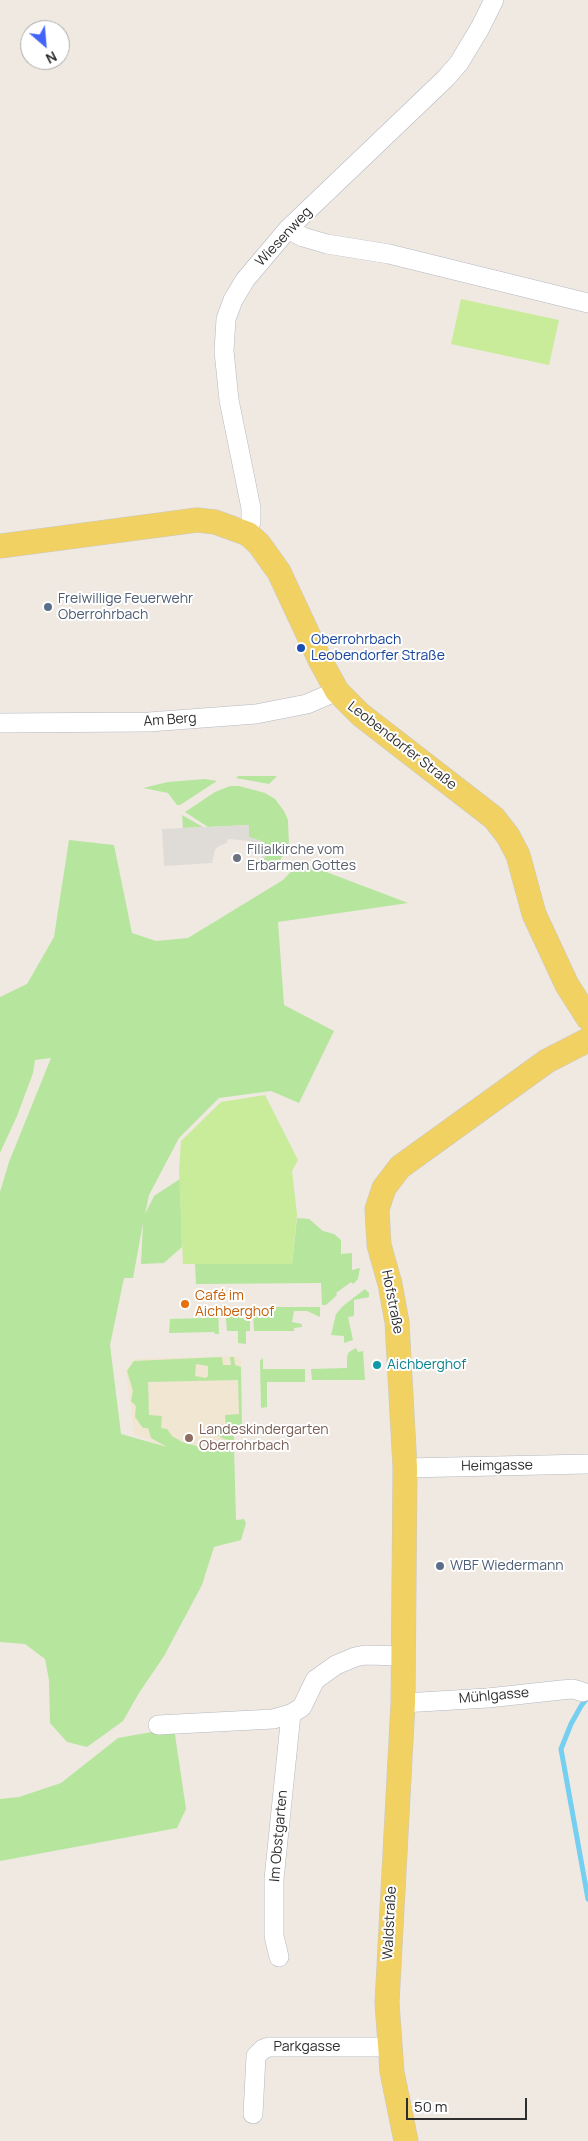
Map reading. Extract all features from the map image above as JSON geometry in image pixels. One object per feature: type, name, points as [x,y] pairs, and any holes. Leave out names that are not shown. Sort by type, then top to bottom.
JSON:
[{"type":"main road","name":"Leobendorfer Straße","points":[[0,546],[197,520],[215,522],[248,534],[260,544],[279,572],[320,660],[337,691],[361,715],[494,818],[508,836],[518,855],[534,914],[568,985],[588,1018]]},
{"type":"main road","name":"Hofstraße","points":[[403,1703],[405,1656],[405,1468],[398,1331],[390,1284],[377,1234],[376,1209],[379,1198],[391,1177],[400,1167],[547,1061],[588,1040]]},
{"type":"main road","name":"Waldstraße","points":[[403,1703],[387,1984],[389,2048],[397,2106],[406,2141]]},
{"type":"street","name":"Wiesenweg","points":[[248,534],[251,508],[229,400],[224,351],[225,327],[233,300],[245,280],[288,229],[446,78],[470,47],[494,0]]},
{"type":"street","points":[[288,229],[303,238],[327,244],[389,254],[588,304]]},
{"type":"street","name":"Am Berg","points":[[0,723],[149,722],[256,714],[298,706],[337,691]]},
{"type":"street","name":"Heimgasse","points":[[405,1468],[588,1464]]},
{"type":"street","points":[[158,1725],[273,1719],[291,1714],[302,1707],[315,1680],[336,1665],[365,1655],[405,1656]]},
{"type":"street","name":"Mühlgasse","points":[[403,1703],[488,1698],[561,1690],[584,1692]]},
{"type":"street","name":"Im Obstgarten","points":[[279,1957],[274,1936],[274,1879],[291,1714]]},
{"type":"street","name":"Parkgasse","points":[[253,2114],[256,2056],[263,2049],[269,2047],[389,2048]]},
{"type":"shaded area","points":[[249,825],[249,837],[262,841],[266,848],[264,860],[268,865],[260,869],[257,863],[264,854],[263,846],[250,841],[228,839],[227,843],[215,850],[212,863],[164,866],[162,829]]},
{"type":"shaded area","name":"Landeskindergarten Oberrohrbach","points":[[234,1356],[241,1359],[242,1427],[234,1427],[234,1448],[170,1449],[134,1434],[126,1371],[134,1359]]},
{"type":"green space","points":[[461,299],[559,320],[549,365],[451,344]]},
{"type":"green space","points":[[238,776],[277,776],[269,784],[236,778]]},
{"type":"green space","points":[[205,779],[217,781],[180,805],[177,805],[168,793],[143,788],[168,782]]},
{"type":"green space","points":[[230,786],[239,786],[265,793],[275,799],[284,811],[288,820],[289,847],[278,863],[269,868],[264,859],[267,853],[266,846],[249,837],[248,825],[208,827],[185,812],[215,792]]},
{"type":"green space","points":[[182,815],[203,827],[183,828]]},
{"type":"green space","points":[[69,840],[114,845],[132,933],[156,941],[188,938],[283,880],[300,862],[408,903],[278,922],[284,1005],[334,1031],[299,1103],[271,1091],[219,1098],[179,1138],[149,1195],[145,1214],[154,1196],[180,1179],[182,1247],[164,1263],[141,1264],[143,1223],[133,1278],[124,1278],[110,1345],[121,1434],[167,1447],[151,1438],[148,1428],[143,1428],[135,1417],[136,1406],[131,1401],[133,1391],[127,1371],[134,1361],[222,1357],[223,1365],[231,1365],[230,1357],[234,1357],[235,1365],[241,1367],[242,1427],[234,1427],[234,1441],[217,1435],[214,1427],[226,1427],[225,1415],[239,1414],[238,1380],[148,1382],[149,1415],[162,1416],[161,1428],[167,1429],[172,1436],[182,1442],[200,1447],[234,1448],[236,1520],[244,1519],[246,1523],[241,1540],[214,1547],[202,1585],[164,1656],[123,1721],[87,1747],[67,1742],[50,1723],[49,1680],[45,1659],[25,1644],[0,1642],[0,1192],[9,1162],[51,1058],[35,1060],[33,1073],[17,1116],[0,1153],[0,997],[27,984],[54,937]],"holes":[[[196,1364],[208,1366],[208,1376],[206,1378],[195,1376]]]},
{"type":"green space","points":[[265,1095],[298,1160],[292,1171],[297,1214],[292,1264],[183,1264],[179,1171],[181,1141],[221,1102]]},
{"type":"green space","points":[[297,1218],[309,1219],[323,1231],[334,1234],[341,1240],[341,1254],[352,1253],[352,1270],[360,1268],[358,1279],[353,1284],[351,1282],[336,1293],[337,1295],[326,1305],[322,1305],[321,1283],[196,1284],[195,1264],[292,1264]]},
{"type":"green space","points":[[365,1289],[369,1293],[369,1297],[354,1300],[354,1316],[348,1317],[353,1340],[344,1343],[344,1336],[331,1335],[336,1314]]},
{"type":"green space","points":[[267,1307],[320,1307],[320,1317],[307,1311],[294,1311],[292,1322],[302,1324],[302,1327],[294,1328],[294,1331],[254,1331],[253,1313],[267,1313]]},
{"type":"green space","points":[[206,1308],[218,1308],[219,1334],[214,1332],[169,1333],[170,1319],[205,1318]]},
{"type":"green space","points":[[225,1308],[239,1308],[239,1313],[250,1313],[250,1331],[246,1331],[246,1344],[238,1343],[238,1331],[227,1331]]},
{"type":"green space","points":[[356,1348],[358,1352],[363,1351],[365,1380],[312,1380],[311,1369],[347,1368],[347,1356],[349,1352]]},
{"type":"green space","points":[[263,1358],[263,1369],[305,1369],[305,1382],[267,1382],[267,1407],[261,1408],[260,1361]]},
{"type":"green space","points":[[174,1728],[186,1809],[177,1828],[0,1861],[0,1799],[19,1797],[61,1783],[118,1738]]},
{"type":"waterway","points":[[588,1697],[571,1724],[561,1749],[588,1899]]},
{"type":"place","name":"Freiwillige Feuerwehr Oberrohrbach","points":[[48,607]]},
{"type":"place","name":"Oberrohrbach Leobendorfer Straße","points":[[301,648]]},
{"type":"place","name":"Filialkirche vom Erbarmen Gottes","points":[[237,858]]},
{"type":"place","name":"Café im Aichberghof","points":[[185,1304]]},
{"type":"place","name":"Aichberghof","points":[[377,1365]]},
{"type":"place","name":"Landeskindergarten Oberrohrbach","points":[[189,1438]]},
{"type":"place","name":"WBF Wiedermann","points":[[440,1566]]}]
